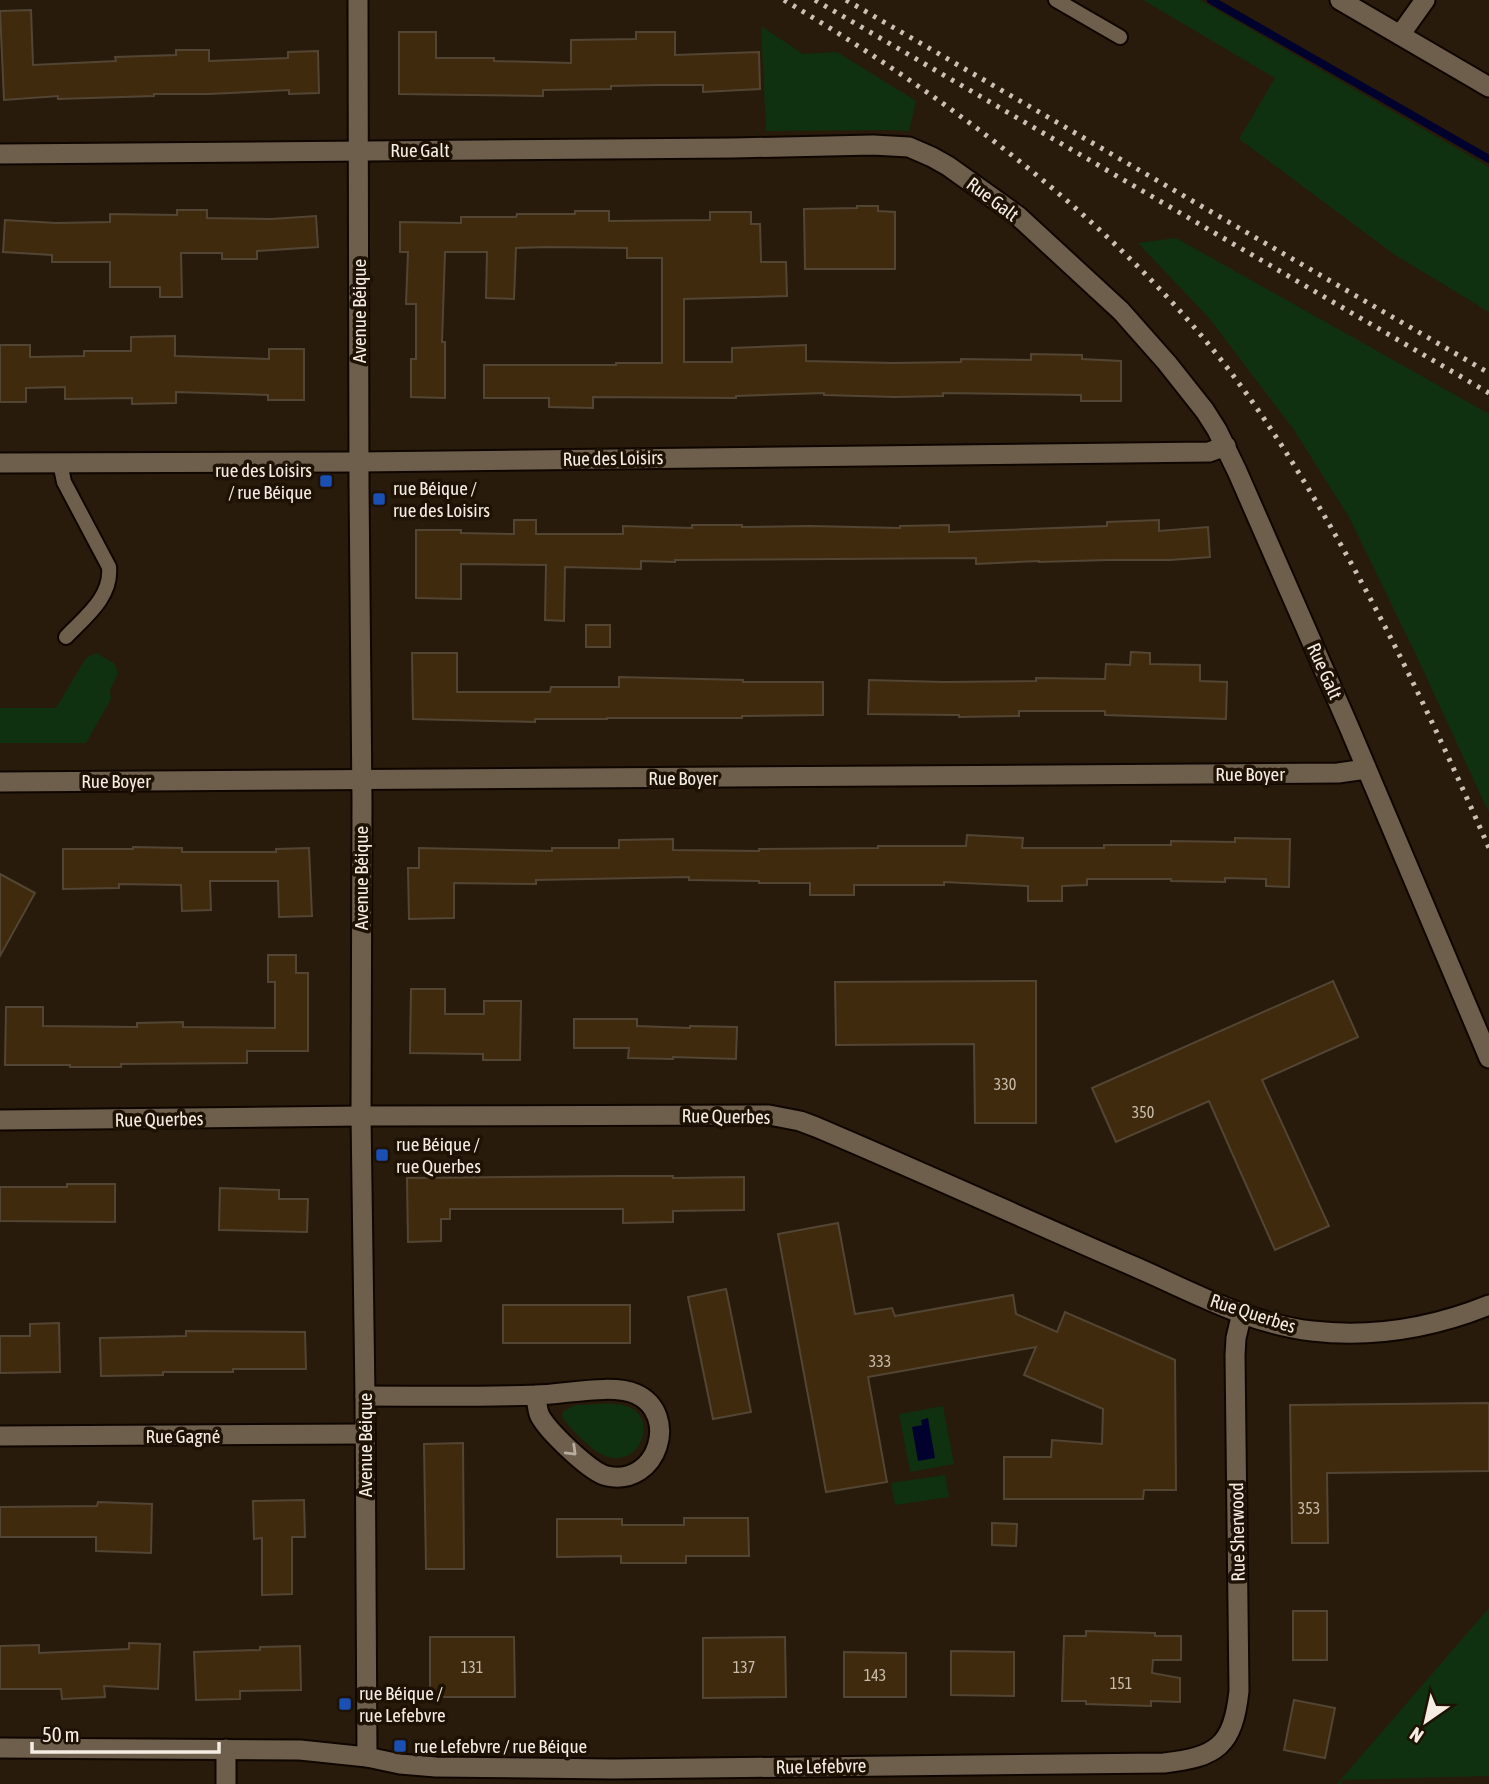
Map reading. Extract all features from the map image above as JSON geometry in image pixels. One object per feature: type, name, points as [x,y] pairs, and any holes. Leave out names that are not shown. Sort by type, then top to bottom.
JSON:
[{"type":"street","name":"Avenue Béique","points":[[358,0],[360,1116],[367,1757]]},
{"type":"street","points":[[1340,0],[1489,87]]},
{"type":"street","points":[[1400,35],[1425,0]]},
{"type":"street","name":"Rue Galt","points":[[0,154],[873,145],[909,147],[948,166],[1017,216],[1121,311],[1156,349],[1205,411],[1226,446],[1489,1058]]},
{"type":"street","name":"Rue des Loisirs","points":[[0,463],[359,462],[1209,452],[1226,446]]},
{"type":"street","name":"Rue Boyer","points":[[0,782],[1324,773],[1366,768]]},
{"type":"street","name":"Rue Querbes","points":[[0,1120],[754,1114],[784,1117],[816,1127],[1202,1297],[1268,1322],[1351,1334],[1398,1331],[1460,1316],[1489,1304]]},
{"type":"street","name":"Rue Sherwood","points":[[1219,1746],[1231,1728],[1239,1691],[1235,1355],[1242,1313]]},
{"type":"street","points":[[365,1396],[536,1395],[626,1390],[639,1395],[650,1404],[657,1415],[659,1436],[653,1458],[642,1469],[629,1476],[614,1478],[601,1475],[587,1466],[551,1430],[541,1417],[536,1395]]},
{"type":"street","name":"Rue Gagné","points":[[0,1437],[365,1434]]},
{"type":"street","name":"Rue Lefebvre","points":[[0,1748],[300,1750],[436,1767],[613,1776],[1007,1764],[1164,1763],[1197,1759],[1219,1746]]},
{"type":"street","points":[[226,1749],[226,1784]]},
{"type":"street","points":[[1007,1764],[1007,1784]]},
{"type":"lane","points":[[1056,0],[1120,37]]},
{"type":"lane","points":[[60,463],[64,482],[108,567],[110,576],[105,594],[66,637]]},
{"type":"green space","points":[[1143,0],[1200,0],[1489,167],[1489,312],[1395,255],[1239,139],[1275,78]]},
{"type":"green space","points":[[761,26],[803,54],[837,52],[916,101],[909,131],[766,131]]},
{"type":"green space","points":[[1176,238],[1489,414],[1489,813],[1349,517],[1294,430],[1209,318],[1138,243]]},
{"type":"green space","points":[[96,653],[114,663],[118,673],[110,690],[111,699],[86,743],[0,743],[0,708],[56,708],[86,658]]},
{"type":"green space","points":[[610,1404],[629,1407],[638,1413],[643,1422],[641,1442],[626,1456],[616,1458],[603,1455],[582,1439],[563,1419],[564,1411],[575,1405]]},
{"type":"green space","points":[[943,1406],[954,1464],[910,1472],[899,1414]]},
{"type":"green space","points":[[945,1475],[949,1497],[895,1505],[891,1483]]},
{"type":"green space","points":[[1489,1608],[1489,1776],[1341,1780],[1341,1784],[1337,1784]]},
{"type":"water","points":[[928,1418],[935,1458],[918,1461],[912,1427],[922,1425],[921,1420]]},
{"type":"building","points":[[31,10],[33,65],[116,61],[115,57],[176,55],[176,50],[209,50],[209,61],[288,58],[288,52],[318,51],[319,93],[289,94],[289,90],[58,99],[58,96],[4,100],[0,11]]},
{"type":"building","points":[[399,32],[436,32],[436,58],[494,58],[494,61],[571,63],[571,40],[636,39],[636,32],[675,32],[675,55],[759,52],[760,89],[703,92],[703,85],[657,85],[543,90],[543,96],[399,94]]},
{"type":"building","points":[[878,206],[878,211],[895,212],[895,269],[805,269],[804,209]]},
{"type":"building","points":[[177,210],[207,210],[207,218],[271,219],[316,216],[318,247],[257,251],[257,259],[222,259],[222,253],[181,253],[182,297],[160,297],[160,287],[110,287],[110,262],[52,262],[52,255],[3,252],[5,220],[110,222],[110,214],[177,215]]},
{"type":"building","points":[[575,211],[609,211],[609,221],[710,220],[710,212],[751,212],[751,224],[760,224],[761,262],[786,262],[787,296],[684,299],[684,362],[732,362],[732,348],[806,345],[806,361],[961,362],[961,359],[1031,360],[1031,354],[1082,355],[1082,359],[1121,361],[1121,401],[1081,401],[1081,395],[943,393],[943,396],[895,397],[824,393],[736,398],[593,397],[593,408],[549,407],[549,398],[484,398],[484,365],[662,363],[662,258],[627,258],[627,248],[549,247],[516,248],[514,299],[486,298],[487,252],[445,252],[442,342],[445,342],[445,398],[411,397],[411,359],[416,359],[416,304],[406,304],[408,252],[400,252],[400,222],[461,223],[461,217],[575,214]]},
{"type":"building","points":[[175,336],[175,356],[269,359],[269,349],[304,349],[304,400],[268,400],[268,395],[176,392],[176,403],[132,404],[132,398],[65,399],[65,387],[26,388],[26,402],[0,402],[0,345],[30,345],[30,357],[84,356],[84,351],[131,351],[131,337]]},
{"type":"building","points":[[514,520],[536,520],[536,534],[623,534],[623,526],[900,528],[949,525],[949,532],[1107,526],[1107,522],[1159,520],[1159,531],[1208,527],[1210,557],[976,564],[976,558],[675,560],[641,561],[641,569],[565,567],[564,621],[545,620],[546,565],[461,564],[461,599],[416,598],[416,530],[514,534]]},
{"type":"building","points":[[586,625],[610,625],[610,647],[586,647]]},
{"type":"building","points":[[1131,652],[1150,653],[1150,664],[1200,665],[1200,681],[1227,682],[1226,719],[1105,715],[1105,711],[1019,711],[1019,716],[959,717],[868,714],[869,680],[944,682],[1036,681],[1036,678],[1105,679],[1106,664],[1130,665]]},
{"type":"building","points":[[412,653],[457,653],[457,692],[550,692],[551,687],[619,687],[619,677],[823,682],[823,715],[535,719],[535,722],[413,719]]},
{"type":"building","points":[[967,835],[1023,838],[1022,848],[1171,845],[1171,841],[1235,842],[1235,838],[1290,839],[1289,887],[1266,886],[1266,879],[1225,878],[1225,882],[1087,879],[1087,885],[1062,886],[1062,901],[1028,901],[1028,886],[944,882],[944,885],[854,885],[854,895],[810,895],[810,883],[689,880],[689,877],[536,880],[536,884],[454,883],[454,918],[409,919],[408,868],[419,868],[419,848],[552,851],[552,848],[619,848],[619,840],[673,839],[673,850],[759,851],[878,846],[966,846]]},
{"type":"building","points":[[182,848],[182,852],[276,852],[276,849],[309,848],[312,916],[279,917],[278,881],[210,881],[211,910],[182,911],[181,885],[119,884],[119,888],[63,889],[63,849]]},
{"type":"building","points":[[0,874],[35,893],[0,956]]},
{"type":"building","points":[[268,955],[296,955],[296,973],[308,973],[308,1051],[247,1051],[247,1063],[121,1064],[121,1067],[5,1065],[6,1007],[43,1007],[43,1026],[137,1027],[137,1023],[183,1022],[183,1027],[275,1028],[275,982],[268,982]]},
{"type":"building","points":[[1036,981],[1036,1123],[975,1123],[974,1044],[836,1045],[835,982]]},
{"type":"building","points":[[1333,981],[1358,1037],[1262,1080],[1329,1226],[1275,1250],[1209,1101],[1116,1142],[1092,1088]]},
{"type":"building","points":[[411,989],[445,989],[445,1014],[484,1014],[484,1001],[521,1001],[520,1060],[483,1060],[483,1054],[410,1053]]},
{"type":"building","points":[[574,1019],[637,1019],[637,1026],[737,1027],[736,1059],[628,1058],[629,1048],[574,1048]]},
{"type":"building","points":[[744,1177],[744,1210],[673,1211],[673,1222],[623,1223],[623,1209],[450,1209],[450,1219],[441,1219],[441,1241],[408,1242],[407,1178]]},
{"type":"building","points":[[67,1184],[115,1184],[115,1222],[0,1221],[0,1187],[67,1187]]},
{"type":"building","points":[[220,1188],[279,1190],[279,1199],[308,1199],[307,1232],[219,1230]]},
{"type":"building","points":[[838,1223],[855,1314],[892,1308],[895,1316],[1013,1295],[1016,1314],[1057,1332],[1065,1312],[1175,1360],[1176,1490],[1144,1490],[1143,1499],[1004,1499],[1004,1457],[1051,1457],[1052,1440],[1102,1444],[1103,1409],[1024,1375],[1036,1347],[868,1377],[887,1482],[826,1492],[778,1234]]},
{"type":"building","points":[[726,1289],[751,1412],[713,1419],[688,1297]]},
{"type":"building","points":[[503,1305],[630,1305],[630,1343],[503,1343]]},
{"type":"building","points":[[59,1323],[60,1372],[0,1373],[0,1336],[30,1336],[30,1324]]},
{"type":"building","points":[[186,1331],[305,1332],[306,1369],[233,1369],[233,1372],[163,1372],[163,1375],[101,1376],[100,1338],[186,1336]]},
{"type":"building","points":[[1489,1403],[1489,1471],[1327,1473],[1328,1543],[1292,1543],[1290,1405]]},
{"type":"building","points":[[463,1443],[464,1569],[426,1569],[424,1444]]},
{"type":"building","points":[[304,1500],[305,1537],[292,1537],[292,1594],[262,1595],[262,1538],[254,1539],[253,1501]]},
{"type":"building","points":[[98,1502],[152,1504],[151,1553],[96,1551],[96,1537],[0,1537],[0,1507],[97,1506]]},
{"type":"building","points":[[684,1518],[748,1518],[749,1556],[686,1556],[686,1563],[621,1563],[621,1556],[557,1557],[557,1519],[622,1519],[622,1525],[684,1525]]},
{"type":"building","points":[[992,1523],[1017,1524],[1016,1546],[992,1545]]},
{"type":"building","points":[[1293,1611],[1327,1611],[1327,1660],[1293,1660]]},
{"type":"building","points":[[1086,1631],[1181,1636],[1181,1660],[1153,1660],[1152,1673],[1180,1678],[1180,1702],[1151,1701],[1151,1706],[1062,1701],[1064,1636],[1086,1636]]},
{"type":"building","points":[[430,1637],[514,1637],[515,1697],[430,1697]]},
{"type":"building","points":[[785,1637],[786,1697],[703,1698],[703,1638]]},
{"type":"building","points":[[129,1643],[160,1644],[158,1689],[104,1686],[105,1697],[62,1699],[61,1689],[0,1689],[0,1646],[39,1645],[39,1653],[129,1649]]},
{"type":"building","points":[[300,1646],[301,1690],[240,1691],[240,1699],[196,1700],[194,1652]]},
{"type":"building","points":[[951,1651],[1014,1652],[1014,1696],[951,1695]]},
{"type":"building","points":[[844,1652],[906,1653],[906,1697],[844,1697]]},
{"type":"building","points":[[1294,1700],[1335,1708],[1325,1758],[1284,1750]]},
{"type":"waterway","points":[[1211,0],[1489,159]]},
{"type":"railway","points":[[784,0],[898,72],[1009,153],[1062,196],[1112,242],[1205,340],[1242,387],[1275,436],[1337,538],[1417,691],[1489,848]]},
{"type":"railway","points":[[815,0],[1489,393]]},
{"type":"railway","points":[[846,0],[1489,373]]},
{"type":"place","name":"rue des Loisirs / rue Béique","points":[[326,481]]},
{"type":"place","name":"rue Béique / rue des Loisirs","points":[[379,499]]},
{"type":"place","name":"rue Béique / rue Querbes","points":[[382,1155]]},
{"type":"place","name":"rue Béique / rue Lefebvre","points":[[345,1704]]},
{"type":"place","name":"rue Lefebvre / rue Béique","points":[[400,1746]]}]
